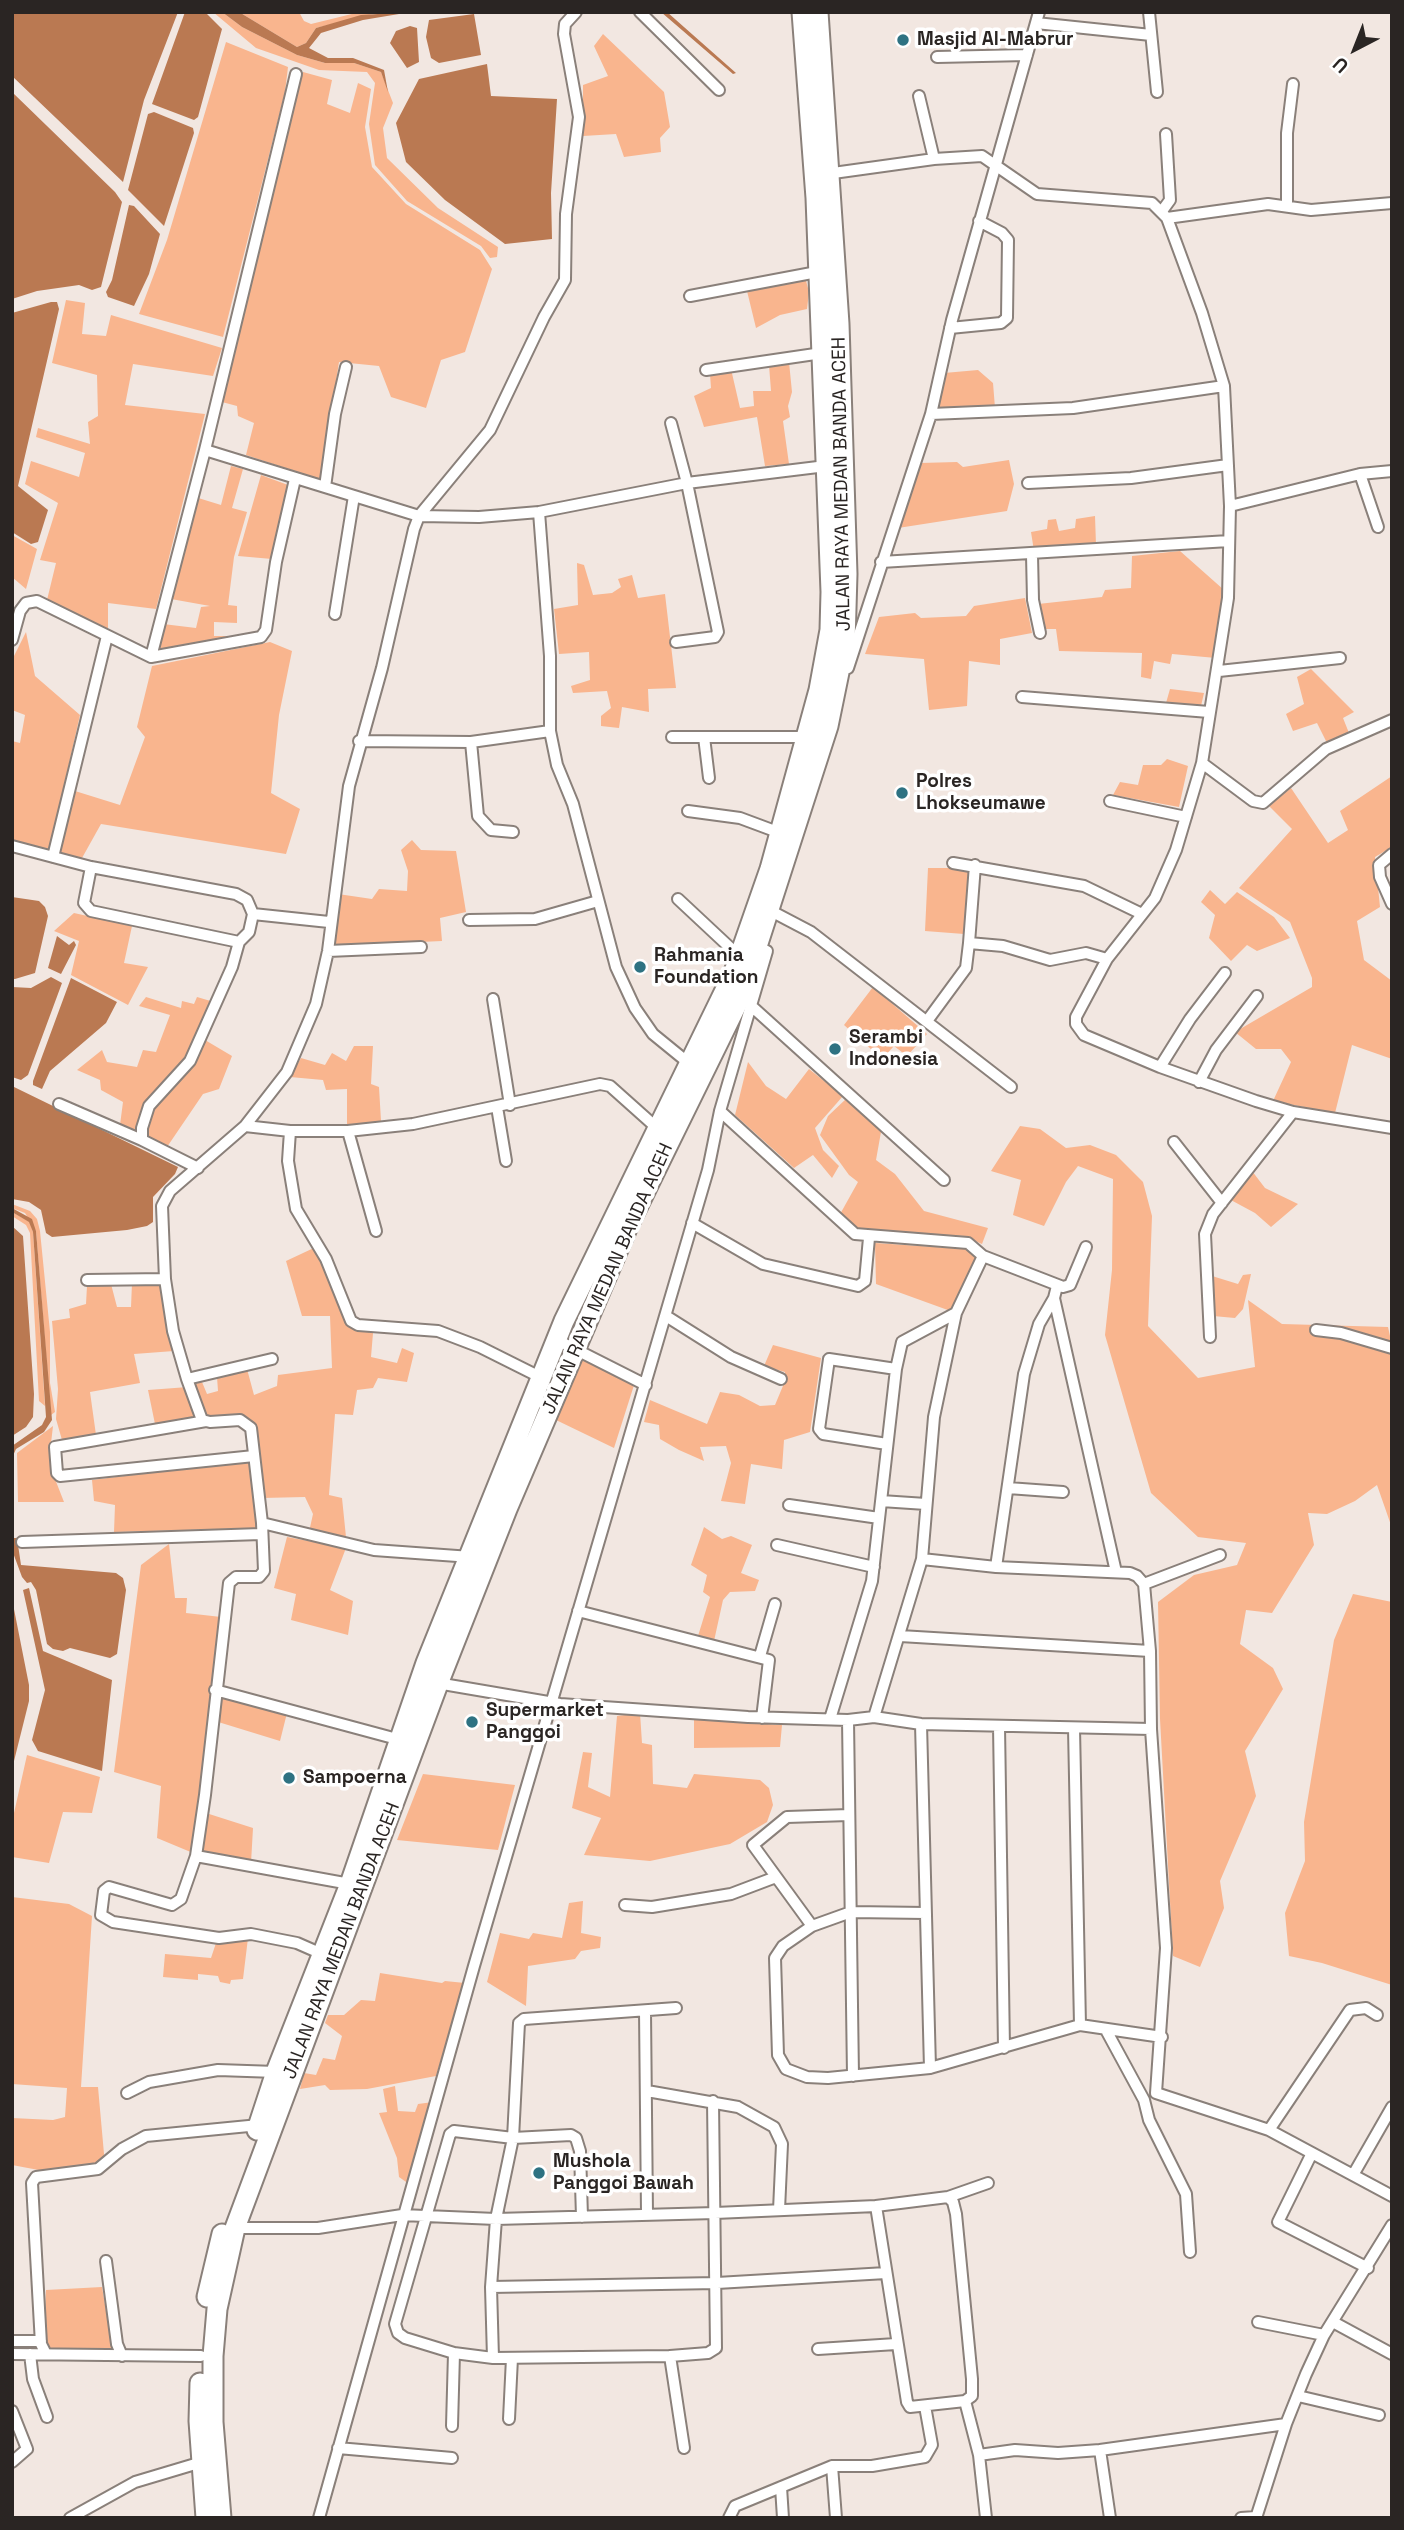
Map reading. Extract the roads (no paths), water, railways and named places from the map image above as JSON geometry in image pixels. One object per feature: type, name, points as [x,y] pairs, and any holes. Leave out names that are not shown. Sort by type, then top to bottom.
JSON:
[{"type":"highway","name":"JALAN RAYA MEDAN BANDA ACEH","points":[[802,12],[813,50]]},
{"type":"highway","name":"JALAN RAYA MEDAN BANDA ACEH","points":[[221,2518],[206,2422],[201,2356],[206,2302],[230,2228],[429,1681],[471,1557],[556,1340],[587,1270],[657,1128],[691,1065],[743,982],[787,834],[836,687],[845,643],[847,575],[839,324],[822,175],[813,50],[818,12]]},
{"type":"highway","name":"JALAN RAYA MEDAN BANDA ACEH","points":[[206,2518],[202,2462],[217,2309],[230,2228],[276,2072],[350,1884],[397,1739],[429,1681],[628,1226],[758,949],[771,911],[830,630],[817,272],[822,175]]},
{"type":"street","points":[[206,1422],[202,1420],[187,1379],[173,1331],[165,1279],[162,1206],[170,1191],[245,1126],[295,1060],[316,1004],[328,951],[329,922],[349,786],[359,741],[382,668],[404,565],[419,516],[490,430],[544,317],[565,280],[566,214],[579,117],[564,34],[565,24],[576,12]]},
{"type":"street","points":[[640,12],[719,90]]},
{"type":"street","points":[[1149,12],[1157,92]]},
{"type":"street","points":[[836,687],[848,667],[930,414],[950,328],[1037,18],[1152,35]]},
{"type":"street","points":[[937,57],[1027,55]]},
{"type":"street","points":[[151,657],[205,450],[296,74]]},
{"type":"street","points":[[1287,206],[1287,133],[1293,84]]},
{"type":"street","points":[[919,96],[933,159]]},
{"type":"street","points":[[1165,214],[1170,200],[1166,134]]},
{"type":"street","points":[[822,175],[933,159],[982,156],[1029,189],[1045,196],[1152,203],[1165,214],[1224,386],[1230,506],[1228,598],[1219,671],[1209,712],[1202,762],[1167,874],[1155,898],[1107,959],[1076,1017],[1076,1024],[1084,1035],[1199,1082],[1293,1112],[1392,1128]]},
{"type":"street","points":[[1165,214],[1268,204],[1311,210],[1392,204]]},
{"type":"street","points":[[950,328],[1001,324],[1007,318],[1008,240],[1002,233],[979,221]]},
{"type":"street","points":[[690,296],[817,272]]},
{"type":"street","points":[[706,370],[822,353]]},
{"type":"street","points":[[325,487],[335,414],[346,368]]},
{"type":"street","points":[[930,414],[1073,408],[1224,386]]},
{"type":"street","points":[[671,423],[687,483],[718,632],[715,637],[676,642]]},
{"type":"street","points":[[205,450],[419,516],[479,517],[539,512],[687,483],[826,466]]},
{"type":"street","points":[[1028,483],[1131,478],[1228,465]]},
{"type":"street","points":[[1230,506],[1360,474],[1392,471]]},
{"type":"street","points":[[1360,474],[1378,527]]},
{"type":"street","points":[[12,640],[20,611],[32,601],[151,657],[261,638],[266,630],[276,562],[295,479]]},
{"type":"street","points":[[335,614],[354,496]]},
{"type":"street","points":[[539,512],[550,656],[550,732],[616,967],[635,1008],[653,1034],[691,1065]]},
{"type":"street","points":[[881,562],[1032,555],[1229,541]]},
{"type":"street","points":[[1032,555],[1033,600],[1040,633]]},
{"type":"street","points":[[53,857],[107,636]]},
{"type":"street","points":[[1219,671],[1340,658]]},
{"type":"street","points":[[1022,696],[1209,712]]},
{"type":"street","points":[[1202,762],[1252,801],[1263,803],[1326,749],[1392,720]]},
{"type":"street","points":[[359,741],[471,742],[550,732]]},
{"type":"street","points":[[672,737],[806,737]]},
{"type":"street","points":[[705,737],[709,778]]},
{"type":"street","points":[[471,742],[478,816],[492,830],[513,832]]},
{"type":"street","points":[[1110,801],[1186,817]]},
{"type":"street","points":[[688,811],[740,818],[787,834]]},
{"type":"street","points":[[12,846],[91,867],[236,894],[247,900],[253,914],[249,932],[239,942],[232,967],[197,1047],[182,1071],[149,1107],[142,1128],[142,1140]]},
{"type":"street","points":[[1392,854],[1379,865],[1380,877],[1392,904]]},
{"type":"street","points":[[953,863],[1084,886],[1142,914]]},
{"type":"street","points":[[927,1021],[966,968],[975,865]]},
{"type":"street","points":[[91,867],[84,903],[91,911],[239,942]]},
{"type":"street","points":[[678,899],[743,982],[944,1180]]},
{"type":"street","points":[[469,920],[535,919],[598,901]]},
{"type":"street","points":[[771,911],[811,932],[1011,1087]]},
{"type":"street","points":[[253,914],[329,922]]},
{"type":"street","points":[[969,943],[1003,946],[1050,960],[1086,953],[1107,959]]},
{"type":"street","points":[[328,951],[421,947]]},
{"type":"street","points":[[319,2518],[402,2215],[666,1317],[720,1111],[743,982],[767,951],[758,949]]},
{"type":"street","points":[[1160,1067],[1225,973]]},
{"type":"street","points":[[1199,1082],[1216,1050],[1257,996]]},
{"type":"street","points":[[493,999],[510,1105]]},
{"type":"street","points":[[245,1126],[290,1131],[348,1131],[434,1121],[604,1084],[657,1128]]},
{"type":"street","points":[[60,1104],[198,1168]]},
{"type":"street","points":[[497,1107],[506,1161]]},
{"type":"street","points":[[720,1111],[849,1231],[869,1238],[968,1242],[983,1256],[1056,1292]]},
{"type":"street","points":[[1210,1337],[1204,1245],[1210,1222],[1293,1112]]},
{"type":"street","points":[[290,1131],[288,1161],[296,1209],[326,1259],[351,1321],[358,1325],[438,1331],[480,1347],[542,1378]]},
{"type":"street","points":[[348,1131],[376,1231]]},
{"type":"street","points":[[1174,1142],[1222,1203]]},
{"type":"street","points":[[692,1223],[764,1264],[858,1286],[863,1284],[867,1273],[869,1238]]},
{"type":"street","points":[[996,1567],[1024,1374],[1040,1324],[1056,1292],[1070,1285],[1086,1247]]},
{"type":"street","points":[[874,1717],[922,1559],[934,1417],[956,1313],[983,1256]]},
{"type":"street","points":[[87,1280],[165,1279]]},
{"type":"street","points":[[1056,1292],[1116,1572]]},
{"type":"street","points":[[830,1719],[869,1600],[896,1369],[904,1339],[956,1313]]},
{"type":"street","points":[[666,1317],[731,1357],[781,1379]]},
{"type":"street","points":[[1316,1330],[1341,1333],[1392,1348]]},
{"type":"street","points":[[556,1340],[646,1385]]},
{"type":"street","points":[[187,1379],[272,1359]]},
{"type":"street","points":[[887,1444],[822,1434],[819,1429],[829,1359],[896,1369]]},
{"type":"street","points":[[254,1456],[60,1476],[57,1473],[55,1447],[206,1422],[240,1420],[252,1431],[264,1562],[261,1576],[236,1577],[229,1583],[227,1619],[215,1690],[196,1856],[177,1904],[109,1886],[104,1891],[103,1918],[154,1929],[219,1938],[251,1934],[297,1943],[322,1954]]},
{"type":"street","points":[[1008,1488],[1063,1492]]},
{"type":"street","points":[[881,1502],[926,1504]]},
{"type":"street","points":[[789,1505],[879,1518]]},
{"type":"street","points":[[22,1542],[261,1529],[374,1550],[471,1557]]},
{"type":"street","points":[[777,1545],[874,1567]]},
{"type":"street","points":[[1144,1584],[1220,1555]]},
{"type":"street","points":[[922,1559],[996,1567],[1130,1573],[1144,1584],[1166,1948],[1162,2037],[1156,2092]]},
{"type":"street","points":[[760,1656],[775,1604]]},
{"type":"street","points":[[578,1611],[760,1656],[771,1663],[762,1718]]},
{"type":"street","points":[[900,1636],[1150,1651]]},
{"type":"street","points":[[429,1681],[551,1703],[762,1718],[848,1720],[874,1717],[921,1724],[1151,1729]]},
{"type":"street","points":[[215,1690],[397,1739]]},
{"type":"street","points":[[848,1720],[853,2076]]},
{"type":"street","points":[[921,1724],[930,2068]]},
{"type":"street","points":[[999,1726],[1004,2048]]},
{"type":"street","points":[[1074,1728],[1080,2025]]},
{"type":"street","points":[[812,1926],[753,1847],[755,1842],[787,1817],[849,1815]]},
{"type":"street","points":[[196,1856],[350,1884]]},
{"type":"street","points":[[625,1905],[652,1908],[731,1894],[776,1877]]},
{"type":"street","points":[[926,1913],[850,1912],[812,1926],[777,1953],[778,2055],[786,2069],[807,2077],[853,2076],[930,2068],[1080,2025],[1162,2037]]},
{"type":"street","points":[[493,2358],[491,2287],[496,2219],[513,2138],[517,2029],[521,2021],[677,2008]]},
{"type":"street","points":[[1269,2130],[1350,2010],[1366,2008],[1377,2015]]},
{"type":"street","points":[[645,2011],[647,2214]]},
{"type":"street","points":[[1106,2030],[1144,2100],[1149,2120],[1186,2194],[1190,2252]]},
{"type":"street","points":[[127,2093],[149,2082],[218,2070],[276,2072]]},
{"type":"street","points":[[647,2091],[713,2101],[753,2113],[779,2133],[782,2144],[779,2210]]},
{"type":"street","points":[[1156,2092],[1269,2130],[1392,2196]]},
{"type":"street","points":[[1144,2100],[1156,2092]]},
{"type":"street","points":[[582,2217],[580,2151],[576,2138],[572,2135],[513,2138],[454,2131],[450,2134],[425,2215],[395,2325],[398,2333],[405,2338],[454,2353],[493,2358],[670,2356],[708,2353],[716,2348],[713,2101]]},
{"type":"street","points":[[1353,2175],[1392,2107]]},
{"type":"street","points":[[43,2347],[32,2183],[36,2178],[98,2169],[122,2149],[146,2136],[168,2131],[259,2125]]},
{"type":"street","points":[[1312,2152],[1278,2222],[1368,2268]]},
{"type":"street","points":[[230,2228],[318,2228],[402,2215],[496,2219],[876,2206],[948,2197],[988,2183]]},
{"type":"street","points":[[876,2206],[907,2402],[910,2407],[925,2406],[965,2401],[972,2396],[956,2214],[948,2197]]},
{"type":"street","points":[[1241,2518],[1256,2517],[1286,2424],[1324,2335],[1368,2268],[1392,2225]]},
{"type":"street","points":[[106,2261],[119,2350]]},
{"type":"street","points":[[491,2287],[717,2283],[886,2273]]},
{"type":"street","points":[[1258,2322],[1324,2335]]},
{"type":"street","points":[[1333,2322],[1392,2354]]},
{"type":"street","points":[[12,2341],[43,2347],[201,2356]]},
{"type":"street","points":[[818,2349],[897,2344]]},
{"type":"street","points":[[12,2354],[30,2354],[43,2347]]},
{"type":"street","points":[[452,2426],[454,2353]]},
{"type":"street","points":[[30,2354],[33,2379],[47,2417]]},
{"type":"street","points":[[670,2356],[684,2448]]},
{"type":"street","points":[[509,2419],[512,2358]]},
{"type":"street","points":[[1298,2396],[1379,2415]]},
{"type":"street","points":[[965,2401],[979,2455],[986,2518]]},
{"type":"street","points":[[729,2518],[736,2506],[832,2466],[872,2466],[925,2457],[932,2445],[925,2406]]},
{"type":"street","points":[[12,2411],[27,2449],[12,2462]]},
{"type":"street","points":[[979,2455],[1014,2450],[1058,2453],[1100,2450],[1286,2424]]},
{"type":"street","points":[[338,2448],[453,2458]]},
{"type":"street","points":[[1100,2450],[1110,2518]]},
{"type":"street","points":[[70,2518],[135,2482],[202,2462]]},
{"type":"street","points":[[832,2466],[836,2518]]},
{"type":"street","points":[[781,2487],[783,2518]]},
{"type":"place","name":"Masjid Al-Mabrur","points":[[903,40]]},
{"type":"place","name":"Polres Lhokseumawe","points":[[902,793]]},
{"type":"place","name":"Rahmania Foundation","points":[[640,967]]},
{"type":"place","name":"Serambi Indonesia","points":[[835,1049]]},
{"type":"place","name":"Supermarket Panggoi","points":[[472,1722]]},
{"type":"place","name":"Sampoerna","points":[[289,1778]]},
{"type":"place","name":"Mushola Panggoi Bawah","points":[[539,2173]]}]
